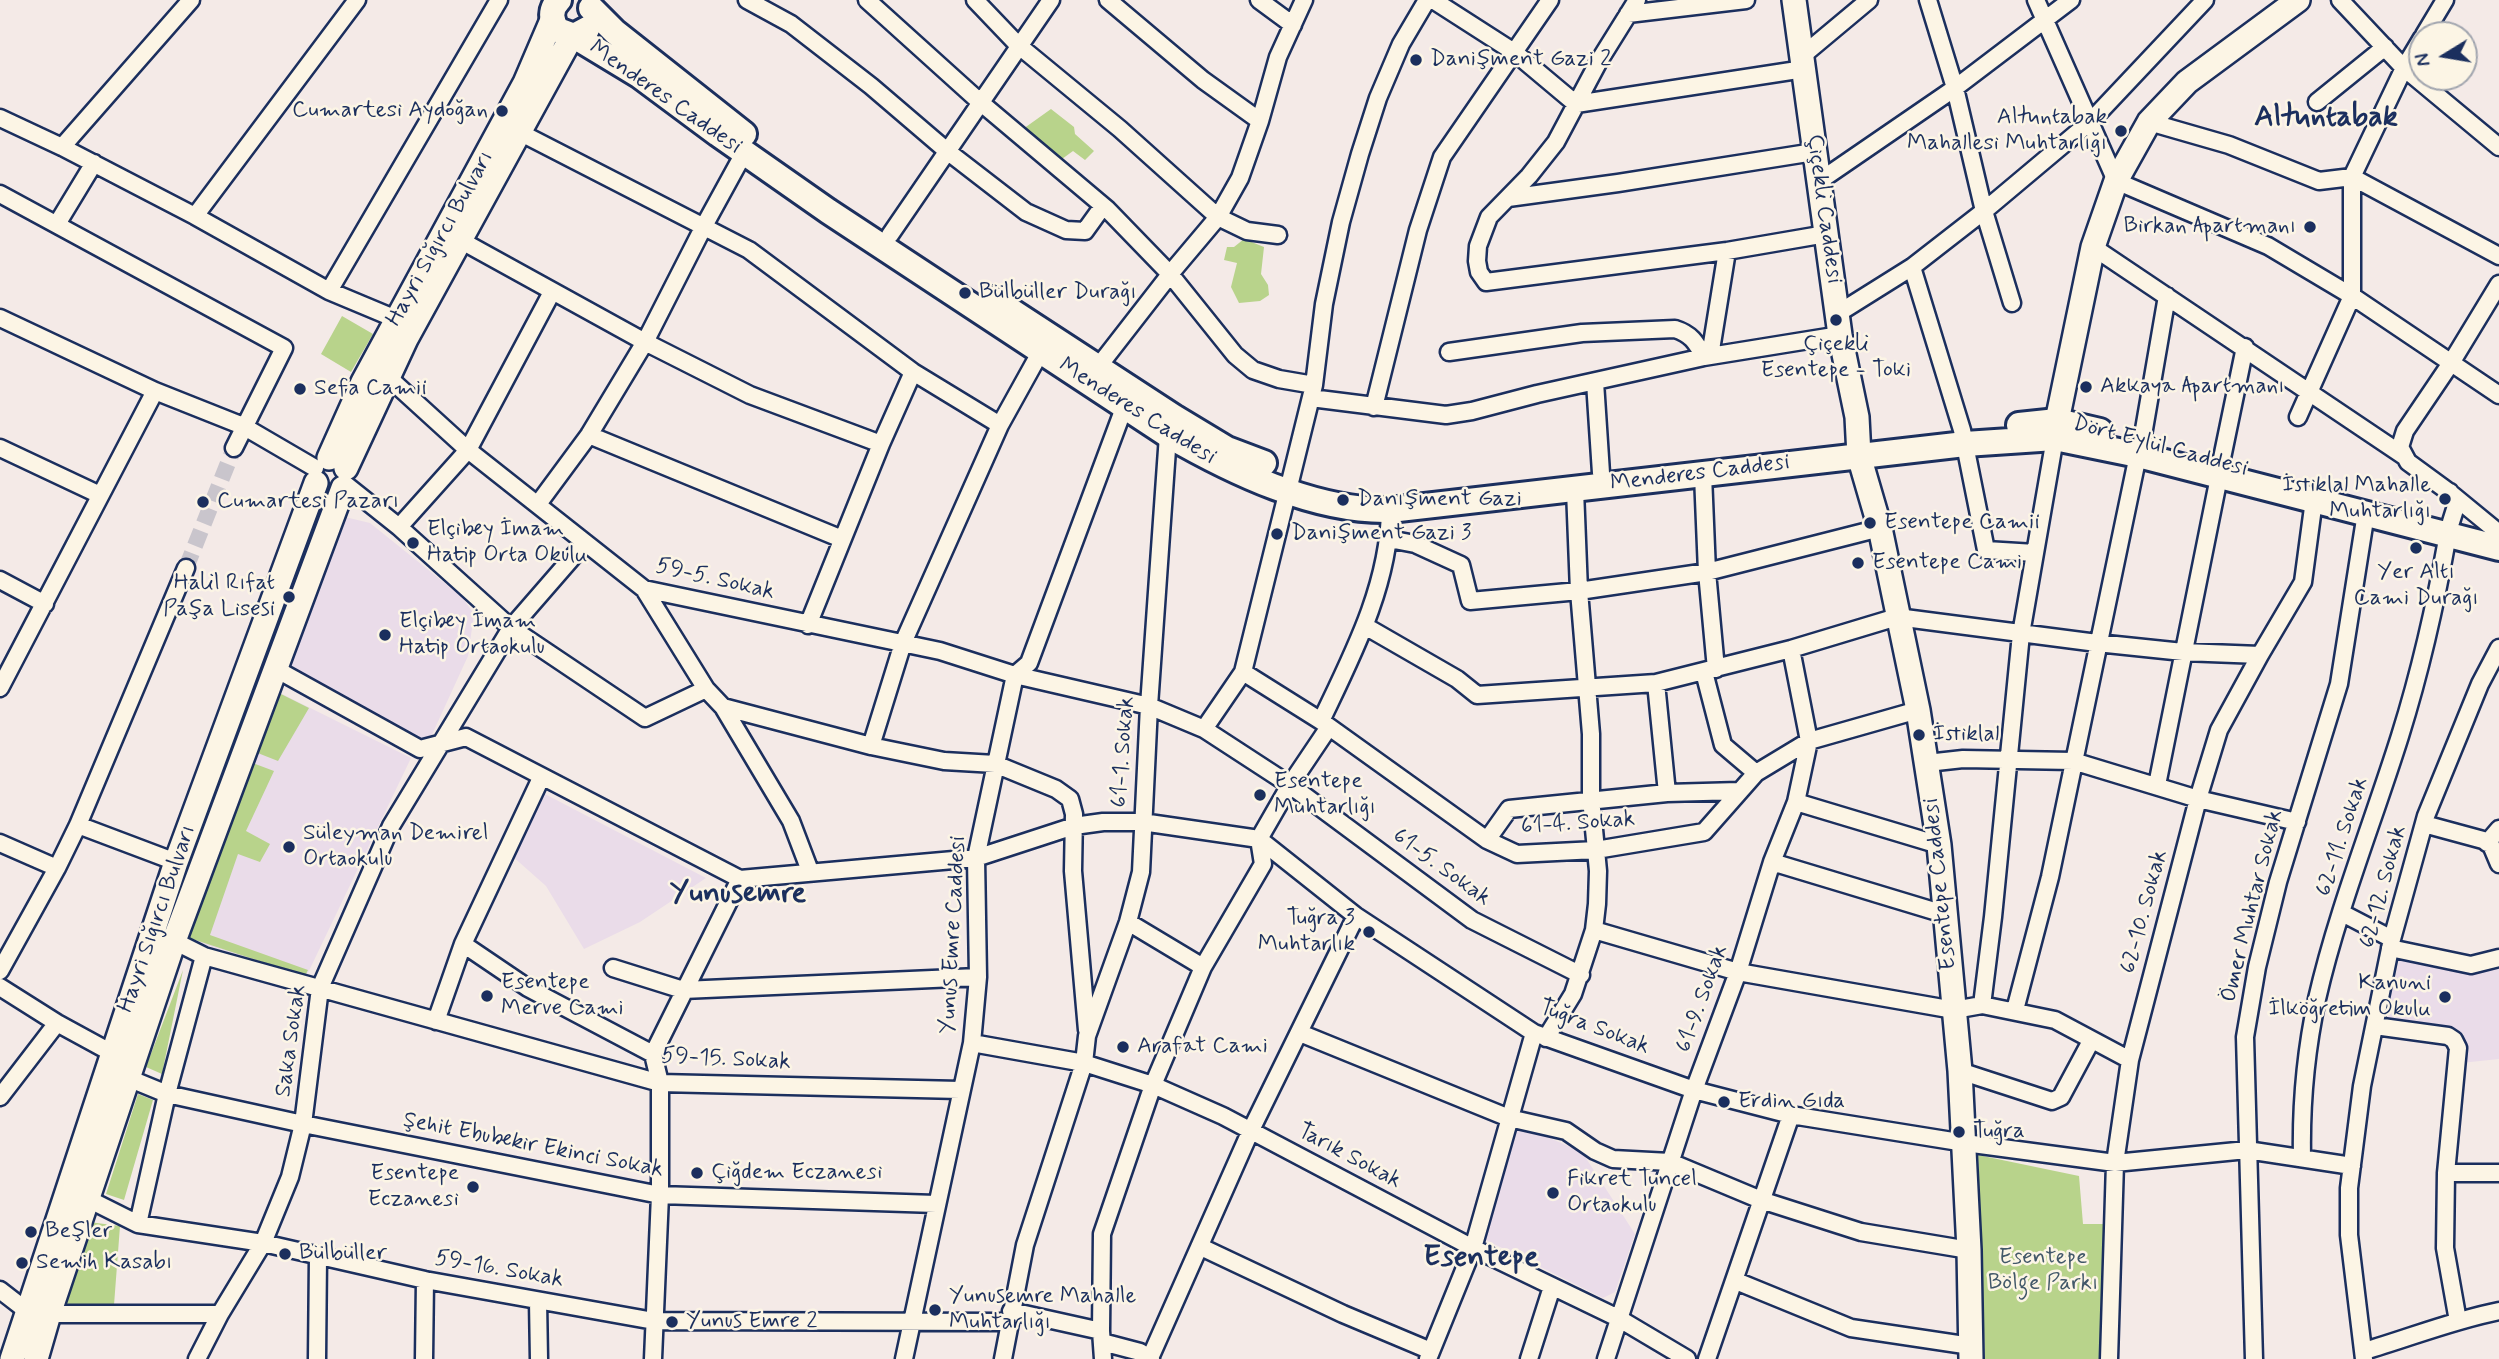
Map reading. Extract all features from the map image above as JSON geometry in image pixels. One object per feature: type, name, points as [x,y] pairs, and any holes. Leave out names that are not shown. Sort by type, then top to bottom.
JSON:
[{"type":"main road","points":[[573,36],[587,28],[592,19],[588,2]]},
{"type":"main road","name":"Menderes Caddesi","points":[[588,2],[615,32],[758,144],[890,235],[1227,449],[1344,507],[1363,511],[1390,510],[1575,490],[1703,475],[1865,448]]},
{"type":"main road","name":"Menderes Caddesi","points":[[551,8],[558,30],[573,36],[640,76],[744,153],[1124,408],[1222,465],[1290,482],[1389,496],[1865,448]]},
{"type":"main road","name":"Dört Eylül Caddesi","points":[[1865,448],[2056,429],[2450,528],[2499,548]]},
{"type":"main road","name":"Dört Eylül Caddesi","points":[[2220,470],[2314,500],[2366,513],[2499,534]]},
{"type":"street","points":[[62,146],[191,0]]},
{"type":"street","points":[[195,216],[357,0]]},
{"type":"street","points":[[329,291],[499,0]]},
{"type":"street","points":[[747,0],[801,32],[1026,212],[1066,230],[1085,231],[1103,205]]},
{"type":"street","points":[[867,0],[980,102],[1103,205],[1170,274],[1235,355],[1253,370],[1312,391],[1374,407],[1446,415],[1839,324],[1984,211],[2090,122],[2204,0]]},
{"type":"street","points":[[975,0],[1018,45],[1120,129],[1218,217],[1247,231],[1278,235]]},
{"type":"street","points":[[890,235],[1051,0]]},
{"type":"street","points":[[1108,0],[1203,80],[1260,121]]},
{"type":"street","points":[[1259,0],[1293,24]]},
{"type":"street","points":[[1098,367],[1218,217],[1240,178],[1278,57],[1304,0]]},
{"type":"street","points":[[1205,729],[1243,672],[1312,391],[1324,303],[1341,222],[1378,98],[1401,44],[1427,0]]},
{"type":"street","points":[[1433,0],[1514,52],[1576,104]]},
{"type":"street","points":[[1374,407],[1418,230],[1442,157],[1550,0]]},
{"type":"street","points":[[1637,0],[1599,61],[1556,142],[1489,217],[1478,246],[1477,261],[1479,272],[1486,282],[1727,251],[1826,234]]},
{"type":"street","points":[[1628,14],[1746,0]]},
{"type":"street","name":"Çiçekli Caddesi","points":[[1794,0],[1839,324],[1857,417]]},
{"type":"street","points":[[1576,104],[1803,62],[1869,0]]},
{"type":"street","points":[[1928,0],[1955,88],[1984,211],[2012,303]]},
{"type":"street","points":[[2036,0],[2116,181],[2268,246],[2352,296],[2499,395]]},
{"type":"street","points":[[1818,183],[1955,88],[2071,0]]},
{"type":"street","points":[[1982,1006],[2010,761],[2021,634],[2056,429],[2093,247],[2116,181],[2149,122],[2188,82],[2298,0]]},
{"type":"street","points":[[2340,0],[2404,68],[2499,147]]},
{"type":"street","points":[[2433,21],[2445,0]]},
{"type":"street","name":"Hayri Sığırcı Bulvarı","points":[[12,1359],[38,1312],[88,1199],[174,941],[274,668],[363,382],[508,117],[551,8]]},
{"type":"street","name":"Hayri Sığırcı Bulvarı","points":[[36,1359],[38,1312],[112,1054],[176,862],[332,475],[389,378],[406,339],[573,36]]},
{"type":"street","points":[[2317,102],[2385,47]]},
{"type":"street","points":[[2298,417],[2352,296],[2352,177],[2408,61]]},
{"type":"street","points":[[0,118],[62,146],[329,291],[396,319]]},
{"type":"street","points":[[2149,122],[2229,145],[2319,181],[2352,177],[2499,256]]},
{"type":"street","points":[[519,132],[748,250],[913,372],[1000,425]]},
{"type":"street","points":[[1508,198],[1814,152]]},
{"type":"street","points":[[538,504],[589,435],[645,342],[744,153]]},
{"type":"street","points":[[57,224],[94,163]]},
{"type":"street","points":[[0,194],[284,348],[234,448]]},
{"type":"street","points":[[460,240],[645,342],[750,395],[881,444]]},
{"type":"street","points":[[2093,247],[2404,456],[2499,534]]},
{"type":"street","points":[[1707,356],[1727,251]]},
{"type":"street","points":[[1912,267],[1964,437],[1986,551],[2035,553]]},
{"type":"street","points":[[2404,456],[2400,447],[2403,434],[2499,285]]},
{"type":"street","points":[[399,527],[468,450],[552,292]]},
{"type":"street","points":[[2015,1010],[2050,877],[2140,448],[2167,296]]},
{"type":"street","points":[[0,318],[155,391],[243,426],[332,475],[399,527],[511,628],[645,718],[706,689]]},
{"type":"street","points":[[1449,352],[1582,333],[1675,329],[1687,333],[1707,356]]},
{"type":"street","points":[[2157,785],[2245,347]]},
{"type":"street","points":[[871,746],[903,643],[1000,425],[1041,351]]},
{"type":"street","points":[[808,625],[913,372]]},
{"type":"street","name":"59-5. Sokak","points":[[389,378],[468,450],[644,589],[940,651],[1015,675]]},
{"type":"street","points":[[1595,382],[1601,473]]},
{"type":"street","points":[[0,688],[155,391]]},
{"type":"street","name":"Yunus Emre Caddesi","points":[[904,1359],[972,1043],[978,977],[975,858],[1015,675],[1029,663],[1124,408]]},
{"type":"street","name":"Esentepe Caddesi","points":[[1857,417],[1918,710],[1939,845],[1965,1143],[1971,1353]]},
{"type":"street","points":[[589,435],[842,539]]},
{"type":"street","name":"61-1. Sokak","points":[[1003,1359],[1025,1245],[1084,1063],[1087,1036],[1128,922],[1141,872],[1149,706],[1168,435]]},
{"type":"street","points":[[0,448],[100,495]]},
{"type":"street","points":[[1703,475],[1710,670],[1723,745],[1756,774]]},
{"type":"street","points":[[1201,1247],[1430,1355],[1473,1248],[1509,1118],[1540,1036],[1573,994],[1594,930],[1598,872],[1591,802],[1589,689],[1579,591],[1575,490]]},
{"type":"street","name":"62-11. Sokak","points":[[2302,1157],[2301,1115],[2317,998],[2401,732],[2434,614],[2456,506],[2449,492]]},
{"type":"street","name":"62-10. Sokak","points":[[2109,1359],[2115,1163],[2130,1060],[2198,799],[2219,730],[2304,582],[2314,500]]},
{"type":"street","points":[[1103,1359],[1102,1234],[1153,1085],[1203,967],[1263,864],[1259,838],[1325,724],[1365,626],[1389,539],[1390,510]]},
{"type":"street","name":"Ömer Muhtar Sokak","points":[[2254,1359],[2245,1037],[2257,967],[2278,882],[2339,684],[2366,513]]},
{"type":"street","points":[[1389,539],[1415,544],[1461,565],[1471,601],[1579,591],[1707,572],[1880,528]]},
{"type":"street","name":"Saka Sokak","points":[[197,1359],[220,1314],[263,1243],[290,1177],[303,1124],[320,988],[391,826],[511,628],[584,544]]},
{"type":"street","points":[[0,971],[78,825],[186,568]]},
{"type":"street","points":[[0,580],[45,604]]},
{"type":"street","points":[[644,589],[706,689],[723,706],[791,821],[810,871]]},
{"type":"street","points":[[1365,626],[1457,679],[1477,695],[1656,683],[1791,649],[1897,617],[2097,643],[2183,652],[2260,655]]},
{"type":"street","name":"62-12. Sokak","points":[[2364,1355],[2349,1235],[2349,1188],[2362,1086],[2391,943],[2424,824],[2474,697],[2499,648]]},
{"type":"street","name":"61-9. Sokak","points":[[1606,1359],[1694,1090],[1738,972],[1772,862],[1796,802],[1809,741],[1791,649]]},
{"type":"street","points":[[274,668],[420,749],[466,737],[740,879],[975,858],[1074,826],[1103,822],[1142,822],[1259,838]]},
{"type":"street","name":"61-4. Sokak","points":[[1243,672],[1325,724],[1487,840],[1517,854],[1596,850],[1703,832],[1756,774],[1809,741],[1918,710]]},
{"type":"street","name":"61-5. Sokak","points":[[1015,675],[1149,706],[1205,729],[1290,785],[1472,920],[1580,975]]},
{"type":"street","points":[[1656,683],[1667,793]]},
{"type":"street","points":[[723,706],[871,746],[944,761],[995,764],[1056,789],[1069,799],[1074,814],[1073,872],[1087,1036]]},
{"type":"street","points":[[1927,763],[1962,759],[2073,761],[2198,799],[2297,822]]},
{"type":"street","points":[[436,1021],[463,944],[541,778]]},
{"type":"street","points":[[1487,840],[1509,809],[1667,793],[1740,792]]},
{"type":"street","points":[[1796,802],[1939,845]]},
{"type":"street","points":[[2424,824],[2483,840],[2491,845],[2499,864]]},
{"type":"street","points":[[78,825],[176,862]]},
{"type":"street","points":[[2487,843],[2499,829]]},
{"type":"street","name":"Tuğra Sokak","points":[[1259,838],[1356,916],[1540,1036],[1694,1090],[1791,1115],[1965,1143],[2115,1163],[2248,1150],[2352,1166]]},
{"type":"street","points":[[0,843],[57,868]]},
{"type":"street","points":[[1772,862],[1944,914]]},
{"type":"street","points":[[653,1359],[660,1195],[660,1083],[653,1054],[740,879]]},
{"type":"street","points":[[2342,913],[2391,943],[2471,965],[2499,958]]},
{"type":"street","points":[[1150,1359],[1251,1130],[1356,916]]},
{"type":"street","points":[[1128,922],[1203,967]]},
{"type":"street","points":[[1594,930],[1738,972],[1954,1010],[1982,1006],[2015,1010],[2055,1020],[2130,1060]]},
{"type":"street","name":"59-15. Sokak","points":[[174,941],[204,956],[660,1083],[960,1090]]},
{"type":"street","points":[[463,944],[528,988],[653,1054]]},
{"type":"street","points":[[138,1224],[167,1094],[204,956]]},
{"type":"street","points":[[613,968],[684,990],[978,977]]},
{"type":"street","points":[[0,987],[112,1054]]},
{"type":"street","points":[[0,1097],[57,1023]]},
{"type":"street","points":[[2375,1026],[2448,1037],[2458,1048],[2446,1173],[2445,1248],[2458,1321]]},
{"type":"street","points":[[1300,1033],[1509,1118],[1566,1131],[1595,1151],[1613,1159],[1670,1162],[1761,1200],[1861,1232],[1969,1250]]},
{"type":"street","points":[[1960,1071],[2052,1101],[2060,1097],[2091,1041]]},
{"type":"street","name":"Tarık Sokak","points":[[972,1043],[1084,1063],[1153,1085],[1223,1115],[1473,1248],[1618,1318],[1687,1359]]},
{"type":"street","name":"Şehit Ebubekir Ekinci Sokak","points":[[128,1078],[167,1094],[303,1124],[660,1195],[936,1204]]},
{"type":"street","points":[[1707,1359],[1791,1115]]},
{"type":"street","points":[[2446,1173],[2499,1172]]},
{"type":"street","name":"59-16. Sokak","points":[[88,1199],[138,1224],[263,1243],[425,1280],[654,1321],[912,1324],[1010,1317],[1101,1336],[1150,1359]]},
{"type":"street","points":[[317,1359],[318,1257]]},
{"type":"street","points":[[424,1359],[425,1280]]},
{"type":"street","points":[[1736,1281],[1851,1328],[1971,1353]]},
{"type":"street","points":[[1529,1359],[1552,1287]]},
{"type":"street","points":[[0,1290],[38,1312],[220,1314]]},
{"type":"street","points":[[538,1301],[539,1359]]},
{"type":"street","points":[[2364,1355],[2458,1321],[2499,1311]]},
{"type":"shaded area","name":"Elçibey İmam Hatip Ortaokulu","points":[[345,517],[370,523],[462,597],[474,614],[468,656],[430,739],[424,740],[286,665]]},
{"type":"shaded area","name":"Süleyman Demirel Ortaokulu","points":[[266,686],[411,758],[306,977],[178,936]]},
{"type":"shaded area","points":[[541,792],[706,878],[640,922],[584,949],[546,886],[511,855]]},
{"type":"shaded area","name":"Kanuni İlköğretim Okulu","points":[[2400,957],[2471,975],[2499,965],[2499,1059],[2461,1063],[2464,1034],[2385,1019]]},
{"type":"shaded area","name":"Fikret Tuncel Ortaokulu","points":[[1517,1124],[1582,1152],[1635,1234],[1615,1292],[1603,1298],[1484,1239]]},
{"type":"green space","points":[[1051,109],[1074,127],[1075,134],[1094,151],[1085,160],[1073,151],[1062,159],[1023,129]]},
{"type":"green space","points":[[1244,239],[1264,247],[1261,274],[1268,285],[1269,295],[1260,301],[1239,303],[1231,287],[1237,263],[1224,260],[1227,247],[1234,247]]},
{"type":"green space","points":[[342,316],[373,334],[351,372],[321,354]]},
{"type":"green space","points":[[267,687],[309,708],[278,761],[245,748]]},
{"type":"green space","points":[[242,759],[274,771],[246,831],[270,844],[260,862],[238,854],[210,935],[308,970],[305,976],[180,935]]},
{"type":"green space","points":[[183,970],[162,1074],[146,1067]]},
{"type":"green space","points":[[138,1094],[153,1100],[124,1200],[106,1194]]},
{"type":"green space","name":"Esentepe Bölge Parkı","points":[[1978,1155],[2079,1176],[2083,1224],[2105,1224],[2102,1359],[1985,1359]]},
{"type":"green space","points":[[89,1222],[120,1226],[114,1305],[65,1305],[60,1299]]},
{"type":"tunnel","points":[[186,568],[234,448]]},
{"type":"place","name":"Danişment Gazi 2","points":[[1416,60]]},
{"type":"place","name":"Cumartesi Aydoğan","points":[[502,111]]},
{"type":"place","name":"Altuntabak Mahallesi Muhtarlığı","points":[[2121,131]]},
{"type":"place","name":"Birkan Apartmanı","points":[[2310,227]]},
{"type":"place","name":"Bülbüller Durağı","points":[[965,293]]},
{"type":"place","name":"Çiçekli Esentepe - Toki","points":[[1836,320]]},
{"type":"place","name":"Akkaya Apartmanı","points":[[2086,387]]},
{"type":"place","name":"Sefa Camii","points":[[300,389]]},
{"type":"place","name":"İstiklal Mahalle Muhtarlığı","points":[[2445,499]]},
{"type":"place","name":"Danışment Gazi","points":[[1343,500]]},
{"type":"place","name":"Cumartesi Pazarı","points":[[203,502]]},
{"type":"place","name":"Esentepe Camii","points":[[1870,523]]},
{"type":"place","name":"Danişment Gazi 3","points":[[1277,534]]},
{"type":"place","name":"Elçibey İmam Hatip Orta Okulu","points":[[413,543]]},
{"type":"place","name":"Yer Altı Cami Durağı","points":[[2416,548]]},
{"type":"place","name":"Esentepe Cami","points":[[1858,563]]},
{"type":"place","name":"Halil Rıfat Paşa Lisesi","points":[[289,597]]},
{"type":"place","name":"Elçibey İmam Hatip Ortaokulu","points":[[385,635]]},
{"type":"place","name":"İstiklal","points":[[1919,735]]},
{"type":"place","name":"Esentepe Muhtarlığı","points":[[1260,795]]},
{"type":"place","name":"Süleyman Demirel Ortaokulu","points":[[289,847]]},
{"type":"place","name":"Tuğra 3 Muhtarlık","points":[[1369,932]]},
{"type":"place","name":"Esentepe Merve Cami","points":[[487,996]]},
{"type":"place","name":"Kanuni İlköğretim Okulu","points":[[2445,997]]},
{"type":"place","name":"Arafat Cami","points":[[1123,1047]]},
{"type":"place","name":"Erdin Gıda","points":[[1724,1102]]},
{"type":"place","name":"Tuğra","points":[[1959,1132]]},
{"type":"place","name":"Çiğdem Eczanesi","points":[[697,1173]]},
{"type":"place","name":"Esentepe Eczanesi","points":[[473,1187]]},
{"type":"place","name":"Fikret Tuncel Ortaokulu","points":[[1553,1193]]},
{"type":"place","name":"Beşler","points":[[31,1232]]},
{"type":"place","name":"Bülbüller","points":[[285,1254]]},
{"type":"place","name":"Semih Kasabı","points":[[22,1263]]},
{"type":"place","name":"Yunusemre Mahalle Muhtarlığı","points":[[935,1310]]},
{"type":"place","name":"Yunus Emre 2","points":[[672,1322]]},
{"type":"district","name":"Altuntabak","points":[[2326,119]]},
{"type":"district","name":"Yunusemre","points":[[738,895]]},
{"type":"district","name":"Esentepe","points":[[1481,1259]]}]
